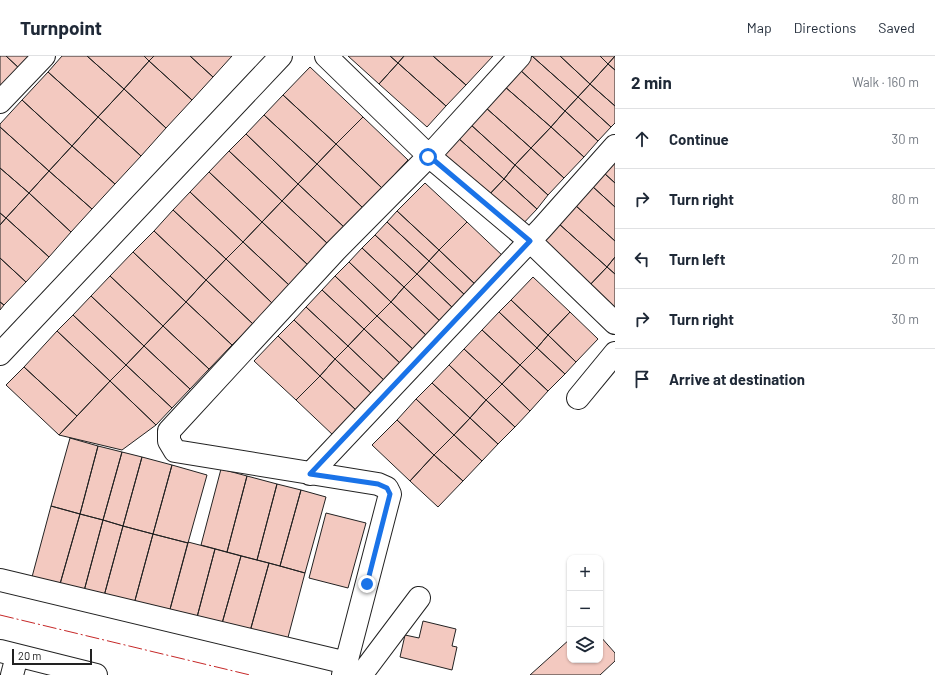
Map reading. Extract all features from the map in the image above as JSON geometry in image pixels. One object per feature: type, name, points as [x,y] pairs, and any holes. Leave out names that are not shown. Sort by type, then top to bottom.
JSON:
[{"type":"street","points":[[0,102],[44,56]]},
{"type":"street","points":[[0,354],[281,56]]},
{"type":"street","points":[[326,56],[429,156],[530,241],[615,323]]},
{"type":"street","points":[[350,671],[390,494],[387,488],[378,484],[175,451],[170,441],[170,431],[335,251],[429,156],[520,56]]},
{"type":"street","points":[[310,474],[530,241],[615,146]]},
{"type":"street","points":[[578,398],[615,353]]},
{"type":"street","points":[[0,580],[350,671]]},
{"type":"street","points":[[350,671],[419,598]]},
{"type":"street","points":[[10,661],[96,675]]},
{"type":"building","points":[[0,56],[6,56],[20,69],[0,91]]},
{"type":"building","points":[[6,56],[32,56],[20,69]]},
{"type":"building","points":[[62,56],[87,56],[124,89],[98,117],[48,72]]},
{"type":"building","points":[[87,56],[144,56],[149,61],[124,89]]},
{"type":"building","points":[[144,56],[154,56],[149,61]]},
{"type":"building","points":[[154,56],[190,56],[213,77],[192,100],[149,61]]},
{"type":"building","points":[[190,56],[232,56],[213,77]]},
{"type":"building","points":[[348,56],[390,56],[398,63],[379,84]]},
{"type":"building","points":[[390,56],[404,56],[398,63]]},
{"type":"building","points":[[404,56],[433,56],[466,85],[446,106],[398,63]]},
{"type":"building","points":[[433,56],[493,56],[466,85]]},
{"type":"building","points":[[532,56],[560,56],[590,84],[578,97]]},
{"type":"building","points":[[532,56],[578,97],[565,111],[519,69]]},
{"type":"building","points":[[560,56],[600,56],[608,64],[590,84]]},
{"type":"building","points":[[600,56],[615,56],[608,64]]},
{"type":"building","points":[[615,56],[615,70],[608,64]]},
{"type":"building","points":[[149,61],[192,100],[166,128],[124,89]]},
{"type":"building","points":[[398,63],[446,106],[427,127],[379,84]]},
{"type":"building","points":[[608,64],[615,70],[615,106],[590,84]]},
{"type":"building","points":[[310,67],[363,117],[336,144],[283,95]]},
{"type":"building","points":[[519,69],[565,111],[551,127],[504,86]]},
{"type":"building","points":[[48,72],[98,117],[72,146],[22,100]]},
{"type":"building","points":[[590,84],[615,106],[615,123],[611,127],[578,97]]},
{"type":"building","points":[[504,86],[551,127],[531,148],[485,107]]},
{"type":"building","points":[[124,89],[166,128],[141,156],[98,117]]},
{"type":"building","points":[[283,95],[336,144],[317,164],[264,115]]},
{"type":"building","points":[[578,97],[611,127],[598,141],[565,111]]},
{"type":"building","points":[[22,100],[72,146],[49,171],[0,127],[0,124]]},
{"type":"building","points":[[485,107],[531,148],[515,165],[470,124]]},
{"type":"building","points":[[565,111],[598,141],[584,157],[551,127]]},
{"type":"building","points":[[264,115],[317,164],[298,184],[246,134]]},
{"type":"building","points":[[98,117],[141,156],[115,184],[72,146]]},
{"type":"building","points":[[363,117],[408,160],[382,188],[336,144]]},
{"type":"building","points":[[470,124],[515,165],[504,179],[457,137]]},
{"type":"building","points":[[0,127],[49,171],[29,193],[0,168]]},
{"type":"building","points":[[551,127],[584,157],[564,178],[531,148]]},
{"type":"building","points":[[246,134],[298,184],[282,201],[229,151]]},
{"type":"building","points":[[457,137],[504,179],[486,198],[439,157]]},
{"type":"building","points":[[336,144],[382,188],[363,208],[317,164]]},
{"type":"building","points":[[72,146],[115,184],[92,209],[49,171]]},
{"type":"building","points":[[531,148],[564,178],[548,195],[515,165]]},
{"type":"building","points":[[229,151],[282,201],[262,222],[209,172]]},
{"type":"building","points":[[615,161],[615,183],[604,173]]},
{"type":"building","points":[[317,164],[363,208],[344,227],[298,184]]},
{"type":"building","points":[[515,165],[548,195],[537,209],[504,179]]},
{"type":"building","points":[[0,168],[29,193],[6,218],[0,213]]},
{"type":"building","points":[[49,171],[92,209],[71,232],[29,193]]},
{"type":"building","points":[[209,172],[262,222],[243,242],[190,192]]},
{"type":"building","points":[[604,173],[615,183],[615,207],[592,186]]},
{"type":"building","points":[[504,179],[537,209],[519,228],[486,198]]},
{"type":"building","points":[[425,183],[467,222],[439,250],[397,211]]},
{"type":"building","points":[[298,184],[344,227],[328,244],[282,201]]},
{"type":"building","points":[[592,186],[615,207],[615,241],[575,205]]},
{"type":"building","points":[[190,192],[243,242],[226,259],[173,210]]},
{"type":"building","points":[[29,193],[71,232],[49,257],[6,218]]},
{"type":"building","points":[[282,201],[328,244],[308,265],[262,222]]},
{"type":"building","points":[[575,205],[615,241],[615,257],[607,267],[558,223]]},
{"type":"building","points":[[173,210],[226,259],[206,280],[154,231]]},
{"type":"building","points":[[397,211],[439,250],[429,261],[387,222]]},
{"type":"building","points":[[0,213],[6,218],[0,225]]},
{"type":"building","points":[[6,218],[49,257],[26,282],[0,258],[0,225]]},
{"type":"building","points":[[262,222],[308,265],[289,285],[243,242]]},
{"type":"building","points":[[387,222],[429,261],[417,274],[375,235]]},
{"type":"building","points":[[467,222],[504,257],[477,286],[439,250]]},
{"type":"building","points":[[558,223],[607,267],[587,288],[539,244]]},
{"type":"building","points":[[154,231],[206,280],[186,302],[133,252]]},
{"type":"building","points":[[375,235],[417,274],[404,287],[362,248]]},
{"type":"building","points":[[243,242],[289,285],[272,303],[226,259]]},
{"type":"building","points":[[362,248],[404,287],[391,302],[349,262]]},
{"type":"building","points":[[439,250],[477,286],[467,297],[429,261]]},
{"type":"building","points":[[133,252],[186,302],[163,326],[110,276]]},
{"type":"building","points":[[615,257],[615,274],[607,267]]},
{"type":"building","points":[[0,258],[26,282],[4,305],[0,302]]},
{"type":"building","points":[[226,259],[272,303],[253,324],[206,280]]},
{"type":"building","points":[[429,261],[467,297],[454,309],[417,274]]},
{"type":"building","points":[[349,262],[391,302],[377,316],[335,276]]},
{"type":"building","points":[[607,267],[615,274],[615,313],[587,288]]},
{"type":"building","points":[[417,274],[454,309],[442,323],[404,287]]},
{"type":"building","points":[[110,276],[163,326],[144,346],[91,296]]},
{"type":"building","points":[[335,276],[377,316],[364,329],[322,290]]},
{"type":"building","points":[[533,277],[570,312],[548,335],[511,300]]},
{"type":"building","points":[[206,280],[253,324],[232,345],[186,302]]},
{"type":"building","points":[[404,287],[442,323],[428,337],[391,302]]},
{"type":"building","points":[[322,290],[364,329],[348,346],[306,307]]},
{"type":"building","points":[[91,296],[144,346],[126,365],[73,315]]},
{"type":"building","points":[[511,300],[548,335],[537,348],[499,312]]},
{"type":"building","points":[[0,302],[4,305],[0,310]]},
{"type":"building","points":[[186,302],[232,345],[209,369],[163,326]]},
{"type":"building","points":[[391,302],[428,337],[415,351],[377,316]]},
{"type":"building","points":[[306,307],[348,346],[335,359],[294,320]]},
{"type":"building","points":[[499,312],[537,348],[520,365],[482,330]]},
{"type":"building","points":[[570,312],[598,339],[576,362],[548,335]]},
{"type":"building","points":[[73,315],[126,365],[110,381],[57,331]]},
{"type":"building","points":[[377,316],[415,351],[402,365],[364,329]]},
{"type":"building","points":[[294,320],[335,359],[320,376],[278,336]]},
{"type":"building","points":[[163,326],[209,369],[190,389],[144,346]]},
{"type":"building","points":[[364,329],[402,365],[386,382],[348,346]]},
{"type":"building","points":[[482,330],[520,365],[502,384],[464,349]]},
{"type":"building","points":[[57,331],[110,381],[77,416],[24,367]]},
{"type":"building","points":[[548,335],[576,362],[565,374],[537,348]]},
{"type":"building","points":[[278,336],[320,376],[296,400],[254,361]]},
{"type":"building","points":[[144,346],[190,389],[172,408],[126,365]]},
{"type":"building","points":[[348,346],[386,382],[373,395],[335,359]]},
{"type":"building","points":[[537,348],[565,374],[548,391],[520,365]]},
{"type":"building","points":[[464,349],[502,384],[486,400],[449,365]]},
{"type":"building","points":[[335,359],[373,395],[357,411],[320,376]]},
{"type":"building","points":[[126,365],[172,408],[156,425],[110,381]]},
{"type":"building","points":[[449,365],[486,400],[470,418],[432,383]]},
{"type":"building","points":[[520,365],[548,391],[530,411],[502,384]]},
{"type":"building","points":[[24,367],[77,416],[59,435],[6,385]]},
{"type":"building","points":[[320,376],[357,411],[334,436],[296,400]]},
{"type":"building","points":[[110,381],[156,425],[122,450],[59,435]]},
{"type":"building","points":[[432,383],[470,418],[454,435],[416,399]]},
{"type":"building","points":[[502,384],[530,411],[515,427],[486,400]]},
{"type":"building","points":[[416,399],[454,435],[434,455],[397,420]]},
{"type":"building","points":[[486,400],[515,427],[498,444],[470,418]]},
{"type":"building","points":[[470,418],[498,444],[482,461],[454,435]]},
{"type":"building","points":[[397,420],[434,455],[410,481],[372,445]]},
{"type":"building","points":[[454,435],[482,461],[463,481],[434,455]]},
{"type":"building","points":[[70,438],[98,446],[80,514],[51,506]]},
{"type":"building","points":[[98,446],[122,452],[103,520],[80,514]]},
{"type":"building","points":[[122,452],[142,457],[123,526],[103,520]]},
{"type":"building","points":[[434,455],[463,481],[438,507],[410,481]]},
{"type":"building","points":[[142,457],[172,465],[153,534],[123,526]]},
{"type":"building","points":[[172,465],[207,475],[188,543],[153,534]]},
{"type":"building","points":[[221,469],[247,476],[227,552],[201,545]]},
{"type":"building","points":[[247,476],[277,484],[257,560],[227,552]]},
{"type":"building","points":[[277,484],[301,490],[280,566],[257,560]]},
{"type":"building","points":[[301,490],[326,497],[305,573],[280,566]]},
{"type":"building","points":[[51,506],[80,514],[60,584],[32,577]]},
{"type":"building","points":[[326,513],[366,523],[348,588],[309,578]]},
{"type":"building","points":[[80,514],[103,520],[84,591],[60,584]]},
{"type":"building","points":[[103,520],[123,526],[104,596],[84,591]]},
{"type":"building","points":[[123,526],[153,534],[134,604],[104,596]]},
{"type":"building","points":[[153,534],[188,543],[169,613],[134,604]]},
{"type":"building","points":[[188,542],[215,549],[196,621],[169,613]]},
{"type":"building","points":[[215,549],[241,556],[221,627],[196,621]]},
{"type":"building","points":[[241,556],[269,563],[249,635],[221,627]]},
{"type":"building","points":[[269,563],[305,573],[286,645],[249,635]]},
{"type":"building","points":[[423,621],[456,629],[452,646],[457,647],[452,670],[400,657],[405,635],[419,638]]},
{"type":"building","points":[[603,639],[615,653],[615,661],[600,675],[530,675],[567,642],[567,663],[603,663]]},
{"type":"power","points":[[0,615],[250,675]]},
{"type":"route","points":[[367,584],[390,494],[387,488],[378,484],[310,474],[530,241],[429,156],[428,157]]}]
